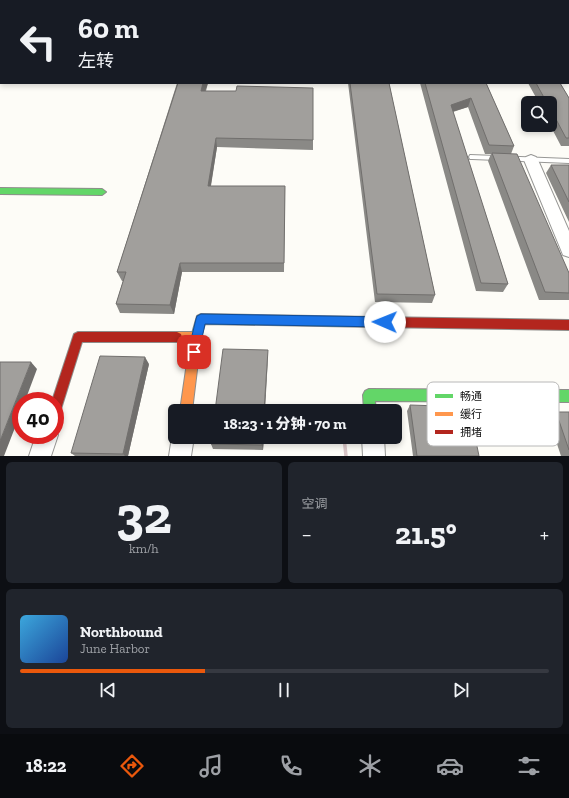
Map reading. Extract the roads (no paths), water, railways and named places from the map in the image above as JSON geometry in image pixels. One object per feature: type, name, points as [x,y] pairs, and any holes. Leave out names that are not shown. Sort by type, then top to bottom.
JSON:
[{"type":"street","points":[[531,160],[569,250]]},
{"type":"street","points":[[0,191],[102,192]]},
{"type":"street","points":[[187,404],[196,337],[201,319],[569,325]]},
{"type":"street","points":[[60,392],[78,337],[196,337]]},
{"type":"street","points":[[370,404],[369,395],[427,395]]},
{"type":"street","points":[[559,396],[569,396]]},
{"type":"street","points":[[40,456],[44,444]]},
{"type":"street","points":[[180,456],[182,444]]},
{"type":"street","points":[[373,444],[374,456]]},
{"type":"lane","points":[[472,157],[569,161]]},
{"type":"railway","points":[[345,444],[346,456]]}]
